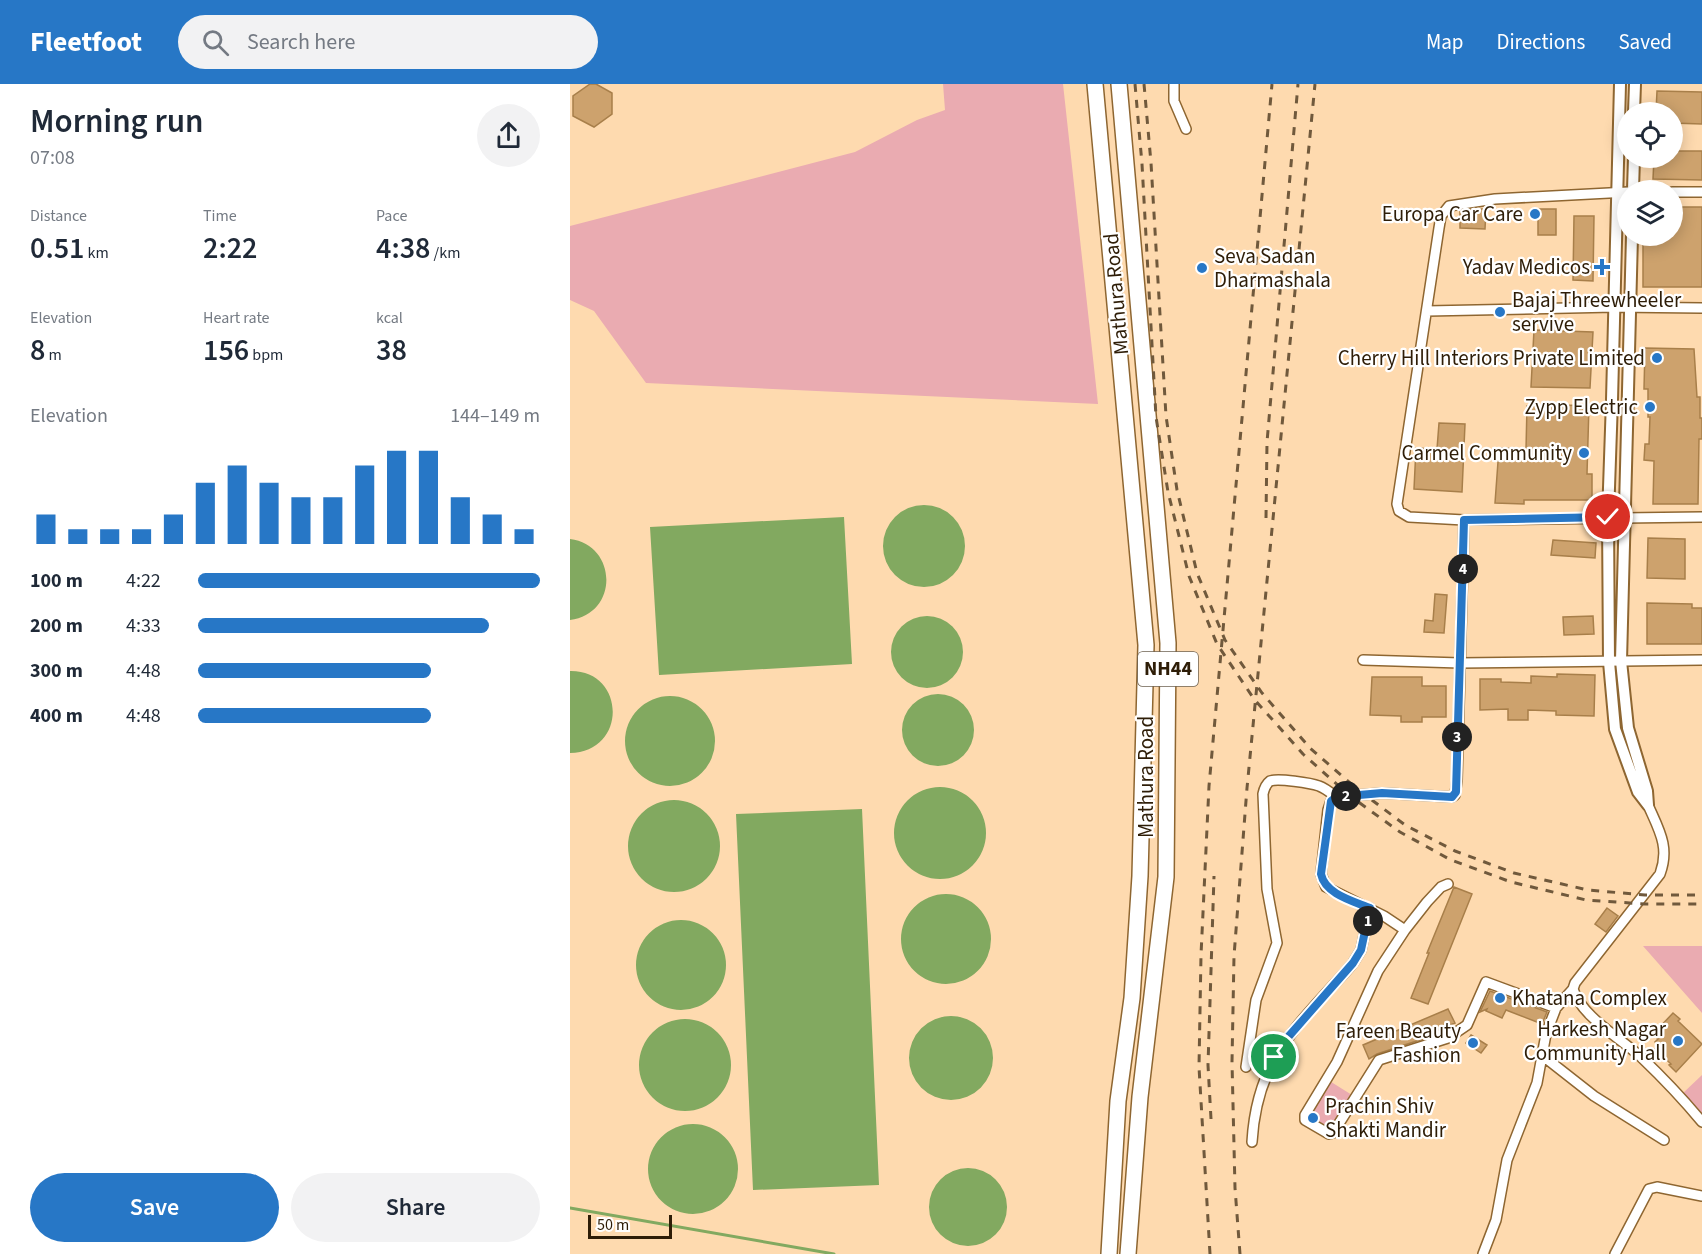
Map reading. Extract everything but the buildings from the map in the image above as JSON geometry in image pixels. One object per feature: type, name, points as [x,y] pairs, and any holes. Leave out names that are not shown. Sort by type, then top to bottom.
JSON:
[{"type":"highway","name":"Mathura Road","points":[[1095,84],[1146,645],[1140,876],[1132,998],[1118,1101],[1109,1254]]},
{"type":"highway","name":"Mathura Road","points":[[1119,84],[1168,643],[1166,877],[1140,1097],[1128,1254]]},
{"type":"street","points":[[1174,84],[1174,101],[1186,129]]},
{"type":"street","points":[[1620,84],[1623,180]]},
{"type":"street","points":[[1634,102],[1635,84]]},
{"type":"street","points":[[1617,192],[1495,199],[1449,206],[1441,216],[1397,504],[1399,511],[1408,518],[1464,520],[1702,517]]},
{"type":"street","points":[[1683,192],[1702,192]]},
{"type":"street","points":[[1483,1254],[1496,1220],[1507,1160],[1537,1083],[1546,1034],[1556,1008],[1660,874],[1665,857],[1664,843],[1648,804],[1638,792],[1615,729],[1609,662],[1608,517],[1614,307],[1619,246]]},
{"type":"street","points":[[1632,246],[1621,661],[1628,728],[1647,791],[1648,804]]},
{"type":"street","points":[[1427,311],[1614,307],[1702,308]]},
{"type":"street","points":[[1405,930],[1370,908],[1332,891],[1323,882],[1321,874],[1328,810],[1331,801],[1336,797],[1382,793],[1452,797],[1455,795],[1464,520]]},
{"type":"street","points":[[1363,660],[1460,663],[1702,660]]},
{"type":"street","points":[[1246,1067],[1256,1000],[1277,943],[1267,889],[1263,794],[1265,787],[1273,780],[1300,782],[1318,785],[1336,797]]},
{"type":"street","points":[[1448,884],[1435,893],[1405,930],[1378,971],[1337,1062],[1305,1115],[1305,1120],[1329,1134],[1335,1132],[1379,1060],[1448,1038],[1467,1025],[1486,982],[1556,1008]]},
{"type":"street","points":[[1252,1142],[1259,1095],[1274,1057],[1289,1036],[1353,963],[1361,950],[1370,908]]},
{"type":"street","points":[[1572,989],[1580,1005],[1640,1056],[1678,1093],[1702,1122]]},
{"type":"street","points":[[1543,1056],[1594,1096],[1664,1140]]},
{"type":"street","points":[[1615,1254],[1649,1189],[1657,1186],[1702,1196]]},
{"type":"shaded area","points":[[943,84],[1063,84],[1098,404],[646,383],[594,311],[570,300],[570,226],[855,152],[917,120],[945,110]]},
{"type":"shaded area","points":[[924,505],[940,508],[953,517],[962,530],[965,546],[962,562],[953,575],[940,584],[924,587],[908,584],[895,575],[886,562],[883,546],[886,530],[895,517],[908,508]]},
{"type":"shaded area","points":[[844,517],[852,664],[659,675],[650,527]]},
{"type":"shaded area","points":[[570,539],[586,544],[597,553],[604,566],[606,580],[604,593],[597,606],[586,615],[570,620]]},
{"type":"shaded area","points":[[934,616],[953,626],[961,638],[963,652],[961,666],[953,678],[941,686],[920,688],[901,678],[893,666],[891,645],[901,626],[913,618]]},
{"type":"shaded area","points":[[570,671],[588,674],[602,683],[610,696],[613,711],[610,726],[602,740],[589,749],[570,753]]},
{"type":"shaded area","points":[[938,694],[958,700],[968,710],[974,730],[968,750],[958,760],[938,766],[918,760],[908,750],[902,730],[908,710],[918,700]]},
{"type":"shaded area","points":[[670,696],[687,699],[702,709],[712,724],[715,741],[712,758],[702,773],[687,783],[670,786],[653,783],[638,773],[628,758],[625,741],[628,724],[638,709],[653,699]]},
{"type":"shaded area","points":[[940,787],[958,791],[972,801],[982,815],[986,833],[982,851],[972,865],[958,875],[940,879],[922,875],[908,865],[898,851],[894,833],[898,815],[908,801],[922,791]]},
{"type":"shaded area","points":[[674,800],[692,803],[707,813],[717,828],[720,846],[717,864],[707,879],[692,889],[674,892],[656,889],[641,879],[631,864],[628,846],[631,828],[641,813],[656,803]]},
{"type":"shaded area","points":[[862,809],[879,1185],[753,1190],[736,814]]},
{"type":"shaded area","points":[[946,894],[963,898],[978,907],[987,922],[991,939],[987,956],[978,971],[963,980],[946,984],[929,980],[914,971],[905,956],[901,939],[905,922],[914,907],[929,898]]},
{"type":"shaded area","points":[[681,920],[698,923],[713,933],[723,948],[726,965],[723,982],[713,997],[698,1007],[681,1010],[664,1007],[649,997],[639,982],[636,965],[639,948],[649,933],[664,923]]},
{"type":"shaded area","points":[[1643,946],[1702,946],[1702,1013]]},
{"type":"shaded area","points":[[951,1016],[967,1019],[981,1028],[990,1042],[993,1058],[990,1074],[981,1088],[967,1097],[951,1100],[935,1097],[921,1088],[912,1074],[909,1058],[912,1042],[921,1028],[935,1019]]},
{"type":"shaded area","points":[[685,1019],[703,1023],[717,1033],[727,1047],[731,1065],[727,1083],[717,1097],[703,1107],[685,1111],[667,1107],[653,1097],[643,1083],[639,1065],[643,1047],[653,1033],[667,1023]]},
{"type":"shaded area","points":[[1702,1075],[1702,1116],[1682,1094]]},
{"type":"shaded area","points":[[1328,1080],[1352,1095],[1329,1129],[1311,1118]]},
{"type":"shaded area","points":[[693,1124],[710,1128],[725,1137],[734,1152],[738,1169],[734,1186],[725,1201],[710,1210],[693,1214],[676,1210],[661,1201],[652,1186],[648,1169],[652,1152],[661,1137],[676,1128]]},
{"type":"shaded area","points":[[960,1168],[976,1168],[990,1174],[1001,1185],[1007,1199],[1007,1215],[1001,1229],[990,1240],[976,1246],[960,1246],[946,1240],[935,1229],[929,1215],[929,1199],[935,1185],[946,1174]]},
{"type":"waterway","points":[[570,1208],[834,1254]]},
{"type":"railway","points":[[1135,84],[1142,164],[1156,417],[1168,492],[1189,576],[1217,644],[1254,699],[1303,754],[1350,796],[1400,832],[1451,860],[1511,882],[1586,900],[1645,904],[1702,904]]},
{"type":"railway","points":[[1144,84],[1166,416],[1177,490],[1197,573],[1225,640],[1262,693],[1310,748],[1356,788],[1405,825],[1455,851],[1514,873],[1588,890],[1645,895],[1702,895]]},
{"type":"railway","points":[[1210,1254],[1199,1067],[1201,955],[1209,786],[1272,84]]},
{"type":"railway","points":[[1266,518],[1267,442],[1298,84]]},
{"type":"railway","points":[[1240,1254],[1235,1188],[1232,1062],[1234,956],[1247,788],[1315,84]]},
{"type":"railway","points":[[1211,1119],[1208,1065],[1214,876]]},
{"type":"place","name":"Europa Car Care","points":[[1535,214]]},
{"type":"place","name":"Yadav Medicos","points":[[1602,267]]},
{"type":"place","name":"Seva Sadan Dharmashala","points":[[1202,268]]},
{"type":"place","name":"Bajaj Threewheeler servive","points":[[1500,312]]},
{"type":"place","name":"Cherry Hill Interiors Private Limited","points":[[1657,358]]},
{"type":"place","name":"Zypp Electric","points":[[1650,407]]},
{"type":"place","name":"Carmel Community","points":[[1584,453]]},
{"type":"place","name":"Khatana Complex","points":[[1500,998]]},
{"type":"place","name":"Harkesh Nagar Community Hall","points":[[1678,1041]]},
{"type":"place","name":"Fareen Beauty Fashion","points":[[1473,1043]]},
{"type":"place","name":"Prachin Shiv Shakti Mandir","points":[[1313,1118]]},
{"type":"route","points":[[1274,1057],[1289,1036],[1346,973],[1361,950],[1364,938],[1370,908],[1326,887],[1321,874],[1328,810],[1333,798],[1382,793],[1452,797],[1455,795],[1464,520],[1608,517]]}]
